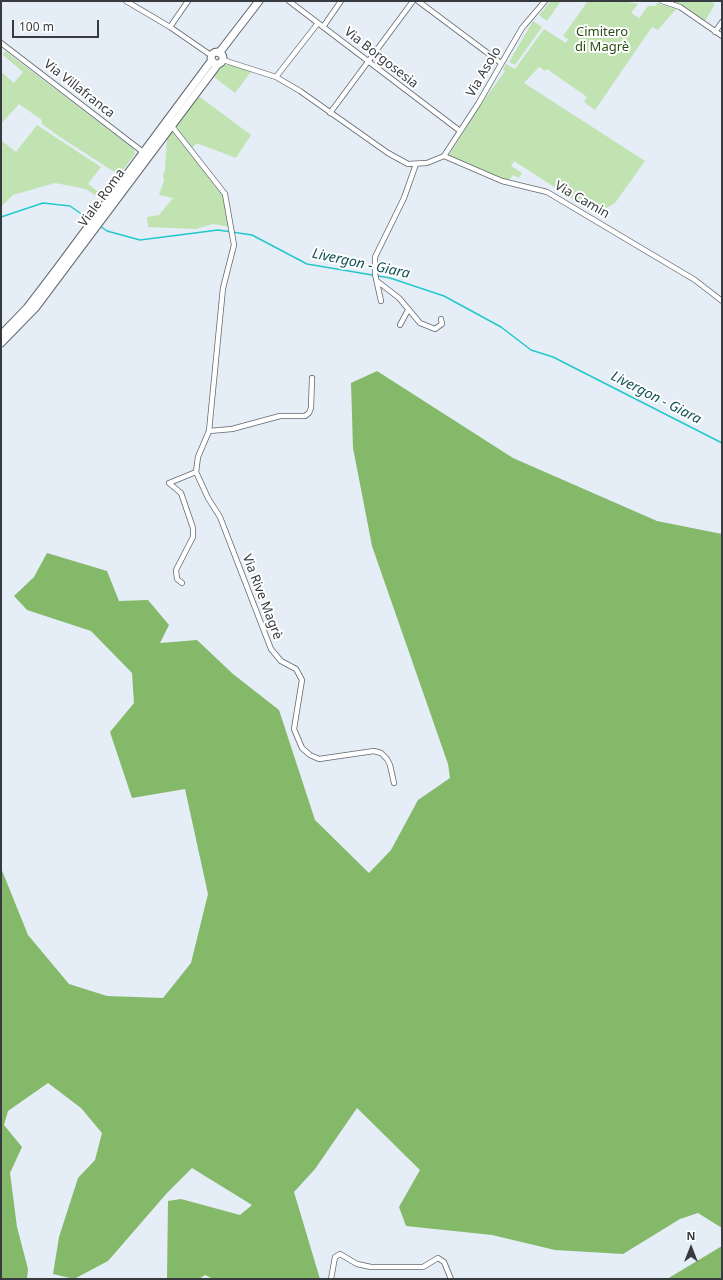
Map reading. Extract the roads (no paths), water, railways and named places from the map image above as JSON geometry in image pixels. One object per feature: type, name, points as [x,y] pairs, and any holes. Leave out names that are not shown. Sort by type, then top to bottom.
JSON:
[{"type":"main road","points":[[216,60],[214,53],[219,53],[257,2]]},
{"type":"main road","name":"Viale Roma","points":[[1,335],[27,308],[80,244],[216,60]]},
{"type":"main road","name":"Viale Roma","points":[[1,343],[36,307],[68,259]]},
{"type":"street","points":[[126,1],[170,27],[216,60],[276,77],[330,112],[388,153],[408,164],[416,164],[444,156]]},
{"type":"street","points":[[170,27],[188,1]]},
{"type":"street","name":"Via Borgosesia","points":[[289,1],[460,131]]},
{"type":"street","points":[[323,27],[341,1]]},
{"type":"street","points":[[330,112],[413,1]]},
{"type":"street","points":[[418,1],[501,63]]},
{"type":"street","name":"Via Asolo","points":[[444,156],[478,104],[522,28],[544,1]]},
{"type":"street","points":[[662,1],[680,7],[722,36]]},
{"type":"street","points":[[715,32],[722,22]]},
{"type":"street","points":[[276,77],[318,23]]},
{"type":"street","name":"Via Villafranca","points":[[1,43],[146,154]]},
{"type":"street","points":[[169,123],[225,194],[234,239],[220,315],[209,431],[198,457],[196,472],[169,483],[181,493],[193,528],[193,537],[176,570],[177,579],[182,584]]},
{"type":"street","name":"Via Camin","points":[[444,156],[502,181],[531,187],[556,197],[695,280],[722,301]]},
{"type":"street","points":[[381,301],[374,265],[380,245],[404,198],[416,164]]},
{"type":"street","points":[[376,279],[399,298],[420,323],[432,328],[440,326],[442,322],[441,320]]},
{"type":"street","points":[[400,325],[408,310]]},
{"type":"street","points":[[209,431],[232,429],[280,416],[305,416],[309,413],[311,408],[312,378]]},
{"type":"street","name":"Via Rive Magrè","points":[[196,472],[208,498],[220,517],[271,649],[281,661],[296,669],[302,680],[294,729],[302,748],[310,755],[318,759],[374,751],[381,753],[390,765],[394,783]]},
{"type":"street","points":[[331,1279],[335,1256],[340,1254],[356,1264],[371,1267],[423,1266],[438,1258],[444,1262],[451,1279]]},
{"type":"waterway","name":"Livergon - Giara","points":[[1,217],[43,203],[70,206],[90,220]]},
{"type":"waterway","name":"Livergon - Giara","points":[[100,226],[107,231],[140,240],[218,230],[252,235],[307,264],[390,278],[444,296],[501,327],[531,350],[553,357],[722,443]]},
{"type":"park label","name":"Cimitero di Magrè","points":[[602,40]]}]
